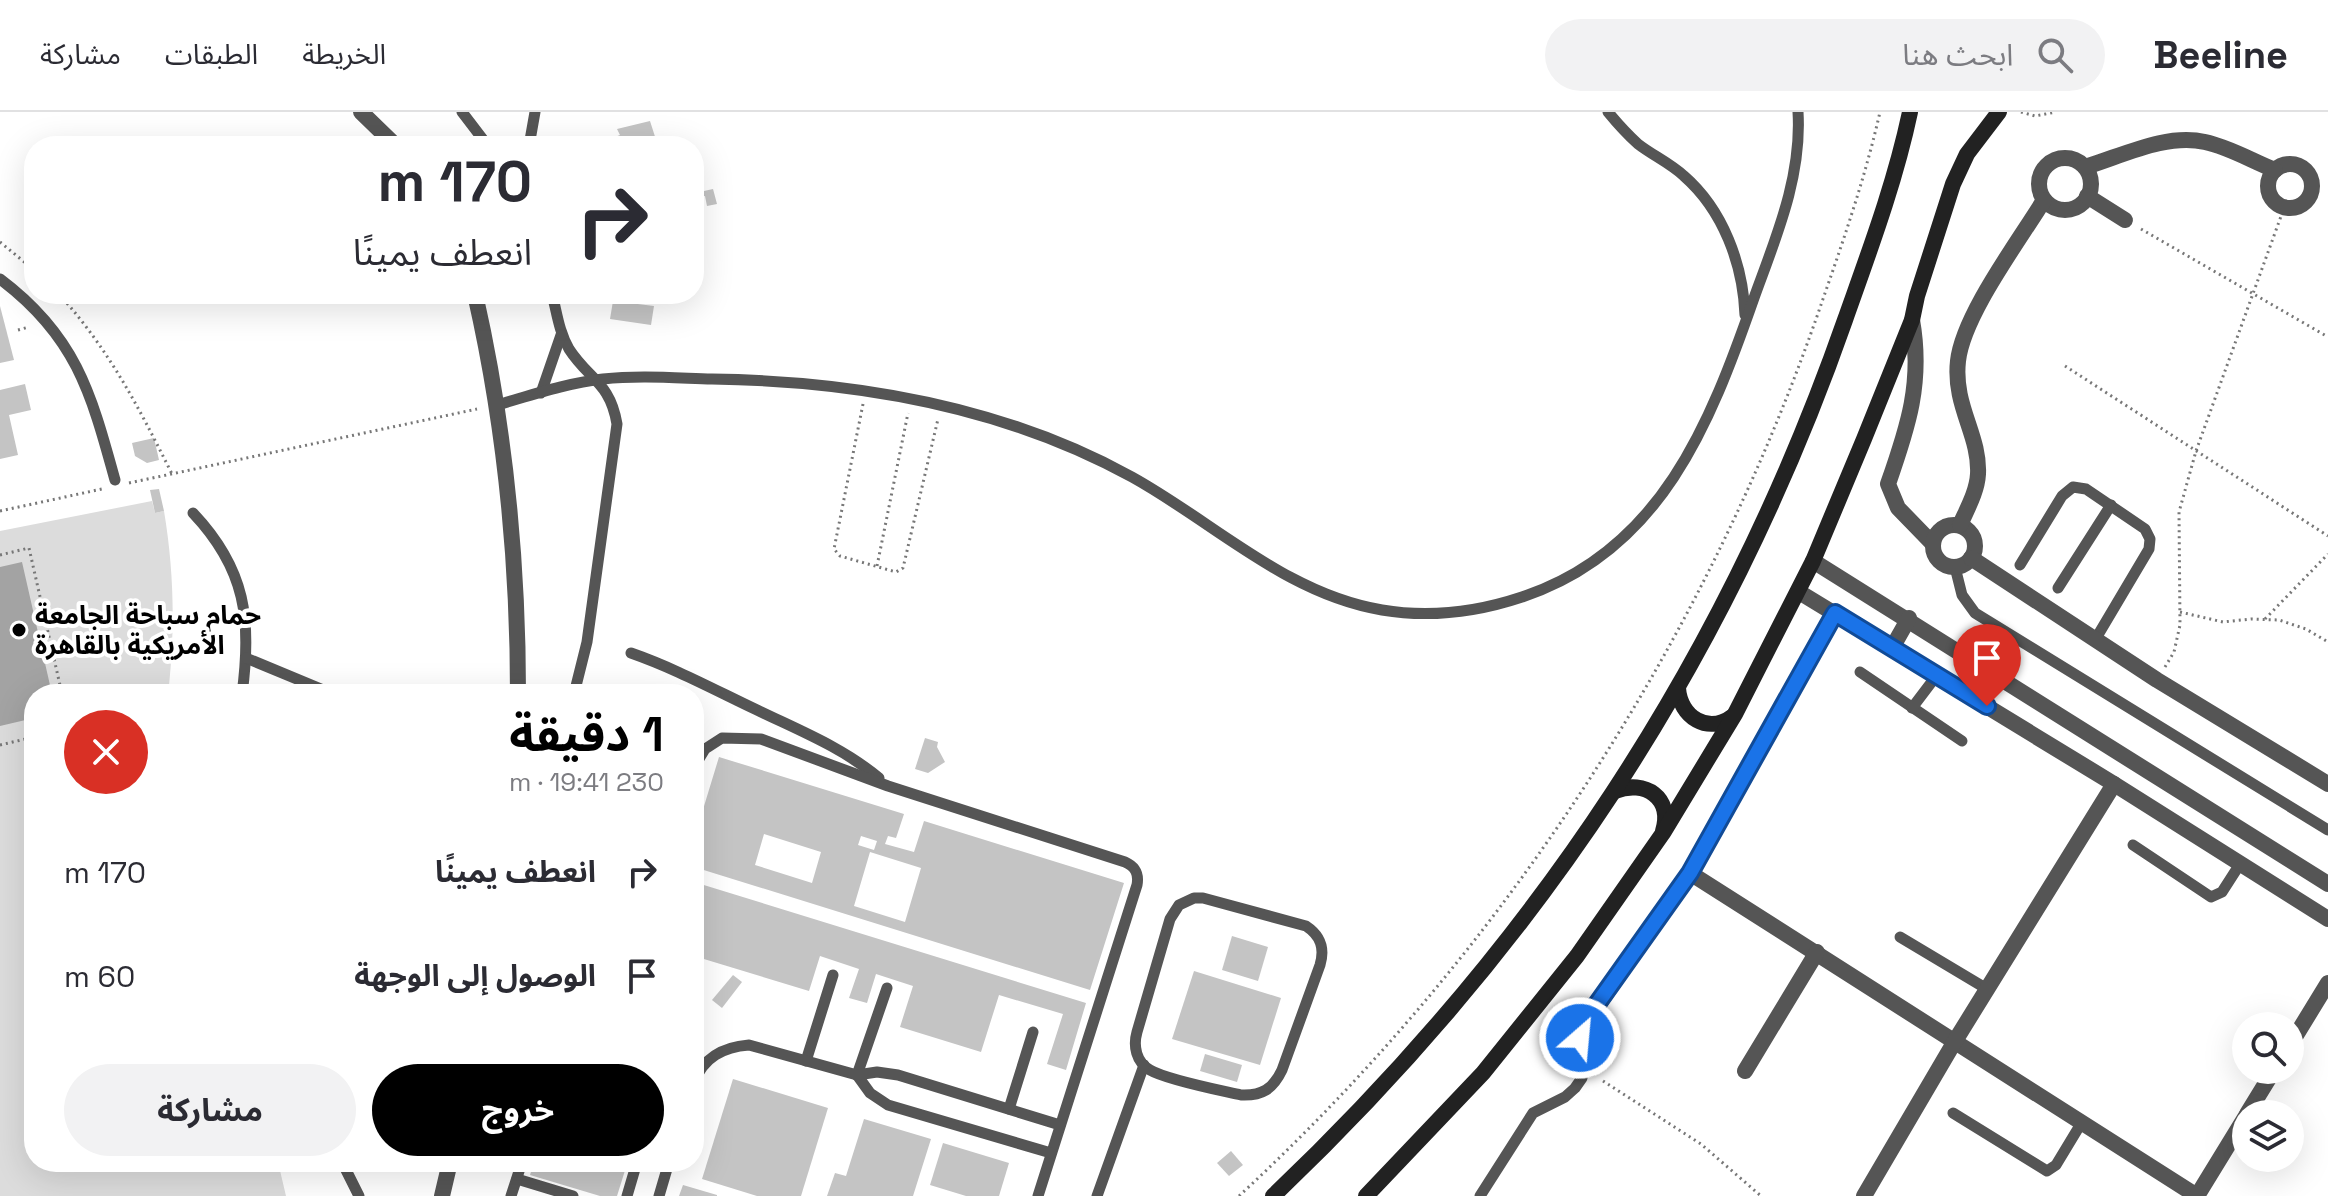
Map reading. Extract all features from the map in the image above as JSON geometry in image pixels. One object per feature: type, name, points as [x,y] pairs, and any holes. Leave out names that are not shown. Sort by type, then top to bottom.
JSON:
[{"type":"main road","points":[[1273,1196],[1339,1133],[1439,1025],[1531,911],[1615,791],[1678,688],[1727,597],[1796,450],[1858,284],[1910,112]]},
{"type":"main road","points":[[1366,1196],[1380,1189],[1531,1015],[1613,908],[1735,714],[1813,561],[1912,320],[1920,284],[1953,184],[1967,154],[1999,112]]},
{"type":"main road","points":[[1678,688],[1682,708],[1698,721],[1717,723],[1735,714]]},
{"type":"main road","points":[[1615,791],[1635,786],[1654,794],[1665,812],[1663,833]]},
{"type":"street","points":[[361,112],[386,136]]},
{"type":"street","points":[[2085,167],[2186,139],[2208,143],[2275,170]]},
{"type":"street","points":[[2063,158],[2079,162],[2085,167],[2090,182],[2087,196],[2079,205],[2067,209],[2054,208],[2040,193],[2039,177],[2048,164],[2063,158]]},
{"type":"street","points":[[2296,165],[2304,169],[2312,181],[2312,189],[2299,207],[2284,208],[2277,204],[2268,184],[2275,170],[2281,166],[2296,165]]},
{"type":"street","points":[[2087,196],[2125,220]]},
{"type":"street","points":[[1960,525],[1976,491],[1978,475],[1975,446],[1964,418],[1958,388],[1958,357],[1962,341],[1975,312],[2044,200]]},
{"type":"street","points":[[477,304],[497,405],[514,548],[518,684]]},
{"type":"street","points":[[1912,320],[1915,361],[1912,407],[1908,428],[1888,484],[1898,508],[1932,543]]},
{"type":"street","points":[[1960,525],[1971,533],[1975,545],[1971,558],[1955,567],[1941,562],[1932,543],[1934,536],[1945,526],[1960,525]]},
{"type":"street","points":[[1971,558],[2157,680],[2328,784]]},
{"type":"street","points":[[1813,561],[1909,618],[2328,884]]},
{"type":"street","points":[[1799,592],[2328,919]]},
{"type":"street","points":[[1587,1064],[1580,1046],[1583,1027],[1690,873],[1835,613]]},
{"type":"street","points":[[1892,648],[1909,618]]},
{"type":"street","points":[[1864,1196],[1955,1041],[2114,784]]},
{"type":"street","points":[[1690,873],[2197,1196],[2232,1139]]},
{"type":"street","points":[[1745,1071],[1817,952]]},
{"type":"street","points":[[2304,1022],[2328,983]]},
{"type":"street","points":[[442,1196],[448,1172]]},
{"type":"lane","points":[[462,112],[480,136]]},
{"type":"lane","points":[[530,136],[535,112]]},
{"type":"lane","points":[[1608,112],[1638,144],[1684,176],[1718,219],[1739,269],[1745,324]]},
{"type":"lane","points":[[497,405],[599,379],[639,377],[809,382],[866,389],[941,404],[1056,442],[1128,475],[1186,509],[1273,569],[1308,588],[1345,602],[1422,614],[1462,612],[1500,605],[1549,586],[1606,553],[1635,527],[1660,497],[1705,425],[1730,370],[1794,176],[1800,142],[1798,112]]},
{"type":"lane","points":[[0,279],[24,301]]},
{"type":"lane","points":[[27,304],[47,323],[78,367],[96,412],[115,480]]},
{"type":"lane","points":[[554,304],[561,335],[571,352],[599,379],[615,412],[617,436],[587,642],[576,684]]},
{"type":"lane","points":[[541,393],[561,335]]},
{"type":"lane","points":[[2020,565],[2066,490],[2080,487],[2145,529],[2150,539],[2149,549],[2095,640]]},
{"type":"lane","points":[[2058,588],[2111,505]]},
{"type":"lane","points":[[193,513],[219,543],[238,578],[245,604],[243,684]]},
{"type":"lane","points":[[1955,567],[1962,595],[1975,613],[2328,830]]},
{"type":"lane","points":[[631,653],[698,680],[817,738],[866,767],[888,786]]},
{"type":"lane","points":[[246,658],[309,684]]},
{"type":"lane","points":[[1860,672],[1962,741]]},
{"type":"lane","points":[[1912,708],[1937,675]]},
{"type":"lane","points":[[704,752],[714,742],[731,736],[775,743],[888,786],[1125,862],[1137,873],[1137,885],[1038,1196]]},
{"type":"lane","points":[[2133,845],[2211,897],[2222,892],[2240,864]]},
{"type":"lane","points":[[1194,898],[1203,898],[1306,926],[1313,931],[1322,947],[1320,965],[1282,1070],[1268,1090],[1255,1096],[1241,1095],[1159,1074],[1144,1065],[1138,1058],[1135,1040],[1170,919],[1179,905],[1194,898]]},
{"type":"lane","points":[[1900,937],[1987,989]]},
{"type":"lane","points":[[806,1061],[833,975]]},
{"type":"lane","points":[[857,1075],[887,988]]},
{"type":"lane","points":[[1009,1109],[1033,1032]]},
{"type":"lane","points":[[704,1065],[719,1051],[749,1045],[857,1075],[877,1072],[898,1075],[1060,1125]]},
{"type":"lane","points":[[1480,1196],[1533,1113],[1565,1097],[1575,1088],[1587,1064]]},
{"type":"lane","points":[[1097,1196],[1144,1065]]},
{"type":"lane","points":[[857,1075],[870,1093],[888,1105],[1051,1153]]},
{"type":"lane","points":[[1953,1113],[2047,1171],[2056,1165],[2082,1122]]},
{"type":"lane","points":[[347,1172],[359,1196]]},
{"type":"lane","points":[[511,1196],[519,1172]]},
{"type":"lane","points":[[627,1196],[634,1172]]},
{"type":"lane","points":[[659,1196],[666,1172]]},
{"type":"lane","points":[[517,1179],[573,1196]]},
{"type":"path","points":[[1239,1196],[1353,1083],[1446,975],[1545,845],[1626,722],[1720,550],[1782,413],[1833,270],[1880,112]]},
{"type":"path","points":[[2021,112],[2035,116],[2056,112]]},
{"type":"path","points":[[2157,680],[2174,652],[2179,634],[2179,512],[2196,451],[2250,294],[2284,208]]},
{"type":"path","points":[[2125,220],[2328,337]]},
{"type":"path","points":[[0,242],[24,262]]},
{"type":"path","points":[[67,304],[119,371],[172,474]]},
{"type":"path","points":[[2065,366],[2328,536]]},
{"type":"path","points":[[866,389],[834,547],[840,556],[896,572],[903,568],[941,404]]},
{"type":"path","points":[[877,567],[911,398]]},
{"type":"path","points":[[128,483],[497,405]]},
{"type":"path","points":[[0,511],[102,489]]},
{"type":"path","points":[[0,555],[29,548],[60,684]]},
{"type":"path","points":[[2265,619],[2328,554]]},
{"type":"path","points":[[2180,612],[2223,622],[2265,619],[2306,629],[2328,642]]},
{"type":"path","points":[[0,745],[24,739]]},
{"type":"path","points":[[1587,1064],[1604,1082],[1701,1144],[1761,1196]]},
{"type":"shaded area","points":[[152,501],[155,513],[164,511],[172,577],[169,684],[24,684],[24,1172],[280,1172],[286,1196],[0,1196],[0,531]]},
{"type":"shaded area","name":"حمام سباحة الجامعة الأمريكية بالقاهرة","points":[[22,562],[50,684],[24,684],[24,720],[0,726],[0,567]]},
{"type":"building","points":[[650,121],[655,136],[618,136],[620,135],[617,129]]},
{"type":"building","points":[[713,189],[717,204],[707,206],[704,191]]},
{"type":"building","points":[[612,304],[654,306],[651,325],[610,319]]},
{"type":"building","points":[[0,306],[14,360],[0,363]]},
{"type":"building","points":[[25,384],[31,410],[9,415],[18,455],[0,459],[0,390]]},
{"type":"building","points":[[154,438],[159,460],[147,463],[135,456],[132,443]]},
{"type":"building","points":[[159,489],[164,511],[155,513],[150,490]]},
{"type":"building","points":[[925,738],[938,742],[937,747],[945,762],[928,773],[915,769]]},
{"type":"building","points":[[719,757],[904,814],[896,838],[888,836],[885,844],[914,852],[924,821],[1124,883],[1090,990],[704,870],[704,806]],"holes":[[[764,834],[821,852],[812,883],[755,865]],[[861,836],[877,841],[874,850],[858,845]],[[870,852],[921,868],[905,922],[854,906]]]},
{"type":"building","points":[[704,885],[1086,1003],[1066,1070],[1047,1064],[1063,1014],[999,995],[981,1052],[900,1027],[913,986],[876,974],[867,1003],[849,998],[859,969],[820,956],[809,991],[704,959]]},
{"type":"building","points":[[1232,936],[1268,947],[1258,981],[1222,970]]},
{"type":"building","points":[[1194,971],[1281,998],[1260,1065],[1172,1039]]},
{"type":"building","points":[[733,975],[742,982],[722,1008],[712,1000]]},
{"type":"building","points":[[1205,1054],[1242,1065],[1237,1082],[1200,1071]]},
{"type":"building","points":[[733,1079],[828,1108],[801,1196],[757,1196],[702,1179]]},
{"type":"building","points":[[864,1119],[931,1139],[913,1196],[827,1196],[835,1173],[846,1176]]},
{"type":"building","points":[[943,1143],[1009,1163],[999,1196],[966,1196],[930,1185]]},
{"type":"building","points":[[1231,1151],[1243,1165],[1229,1176],[1217,1163]]},
{"type":"building","points":[[531,1172],[624,1172],[617,1196],[600,1196],[530,1175]]},
{"type":"building","points":[[683,1185],[717,1195],[717,1196],[679,1196]]},
{"type":"place","name":"حمام سباحة الجامعة الأمريكية بالقاهرة","points":[[19,630]]},
{"type":"route","points":[[1580,1038],[1597,1004],[1690,873],[1835,613],[1987,706]]}]
